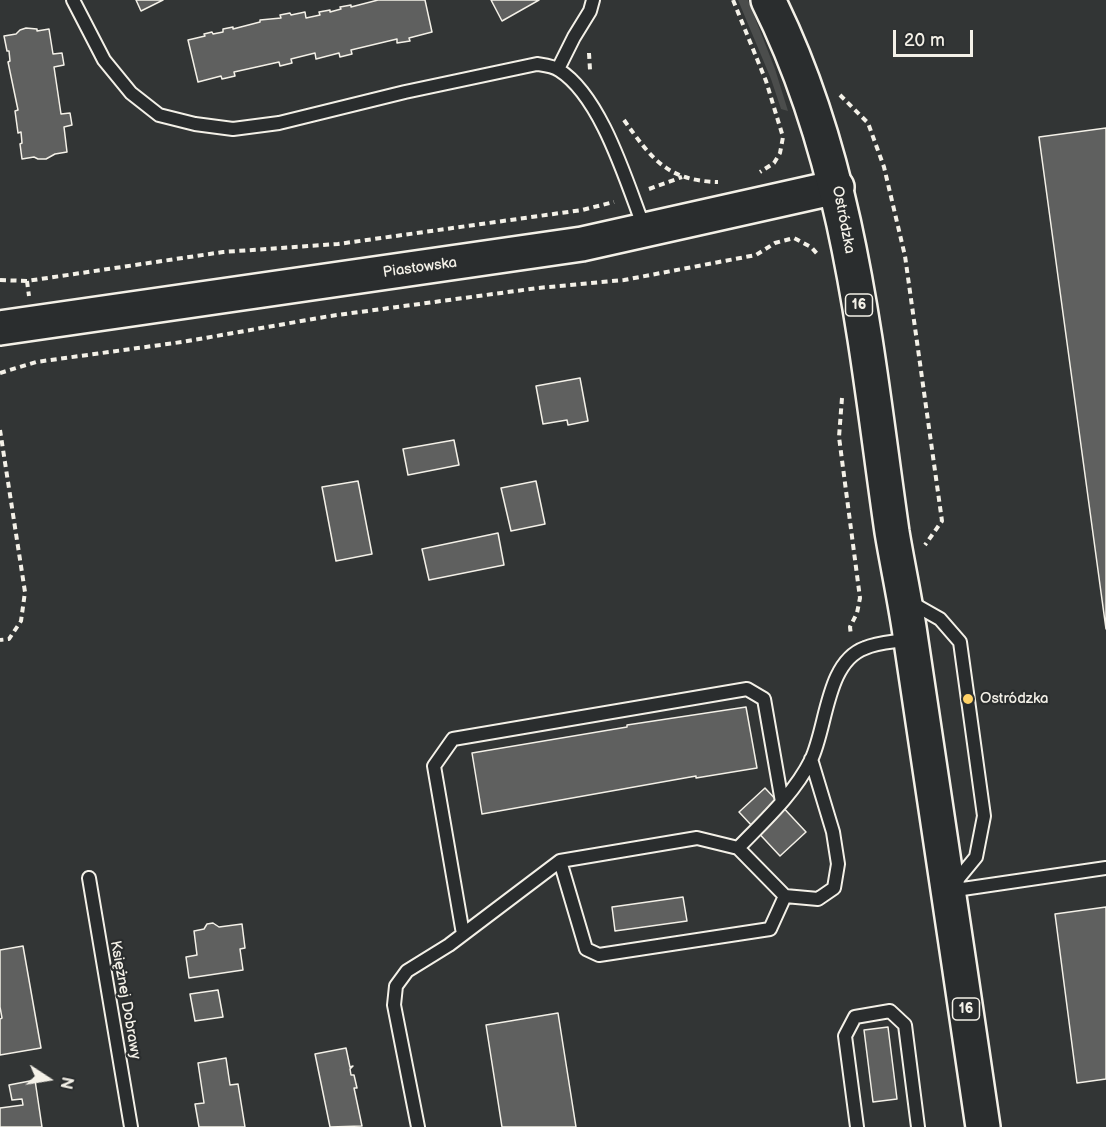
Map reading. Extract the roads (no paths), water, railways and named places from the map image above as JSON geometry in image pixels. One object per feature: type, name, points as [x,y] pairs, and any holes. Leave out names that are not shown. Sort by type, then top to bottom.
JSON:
[{"type":"main road","name":"Ostródzka","points":[[768,0],[807,88],[837,187],[857,294],[894,543],[905,599],[983,1127]]},
{"type":"main road","name":"Piastowska","points":[[0,328],[582,244],[837,187]]},
{"type":"lane","points":[[73,0],[104,60],[131,93],[159,115],[195,124],[233,129],[279,123],[518,67],[537,64],[558,69],[582,92],[606,132],[645,231]]},
{"type":"lane","points":[[558,69],[590,11],[593,0]]},
{"type":"lane","points":[[905,599],[940,620],[960,642],[984,816],[976,857],[948,891]]},
{"type":"lane","points":[[738,848],[782,802],[811,759],[839,670],[853,654],[866,647],[911,639]]},
{"type":"lane","points":[[463,934],[435,766],[453,739],[747,689],[764,699],[782,802]]},
{"type":"lane","points":[[418,1127],[394,1005],[396,986],[407,971],[463,934],[560,861],[697,838],[738,848],[785,896],[818,899],[834,888],[838,864],[833,832],[811,759]]},
{"type":"lane","points":[[560,861],[586,949],[599,955],[770,929],[785,896]]},
{"type":"lane","points":[[948,891],[1106,868]]},
{"type":"lane","name":"Księżnej Dobrawy","points":[[89,878],[131,1127]]},
{"type":"lane","points":[[858,1127],[845,1036],[855,1017],[890,1011],[905,1025],[918,1127]]},
{"type":"place","name":"Ostródzka","points":[[968,699]]}]
